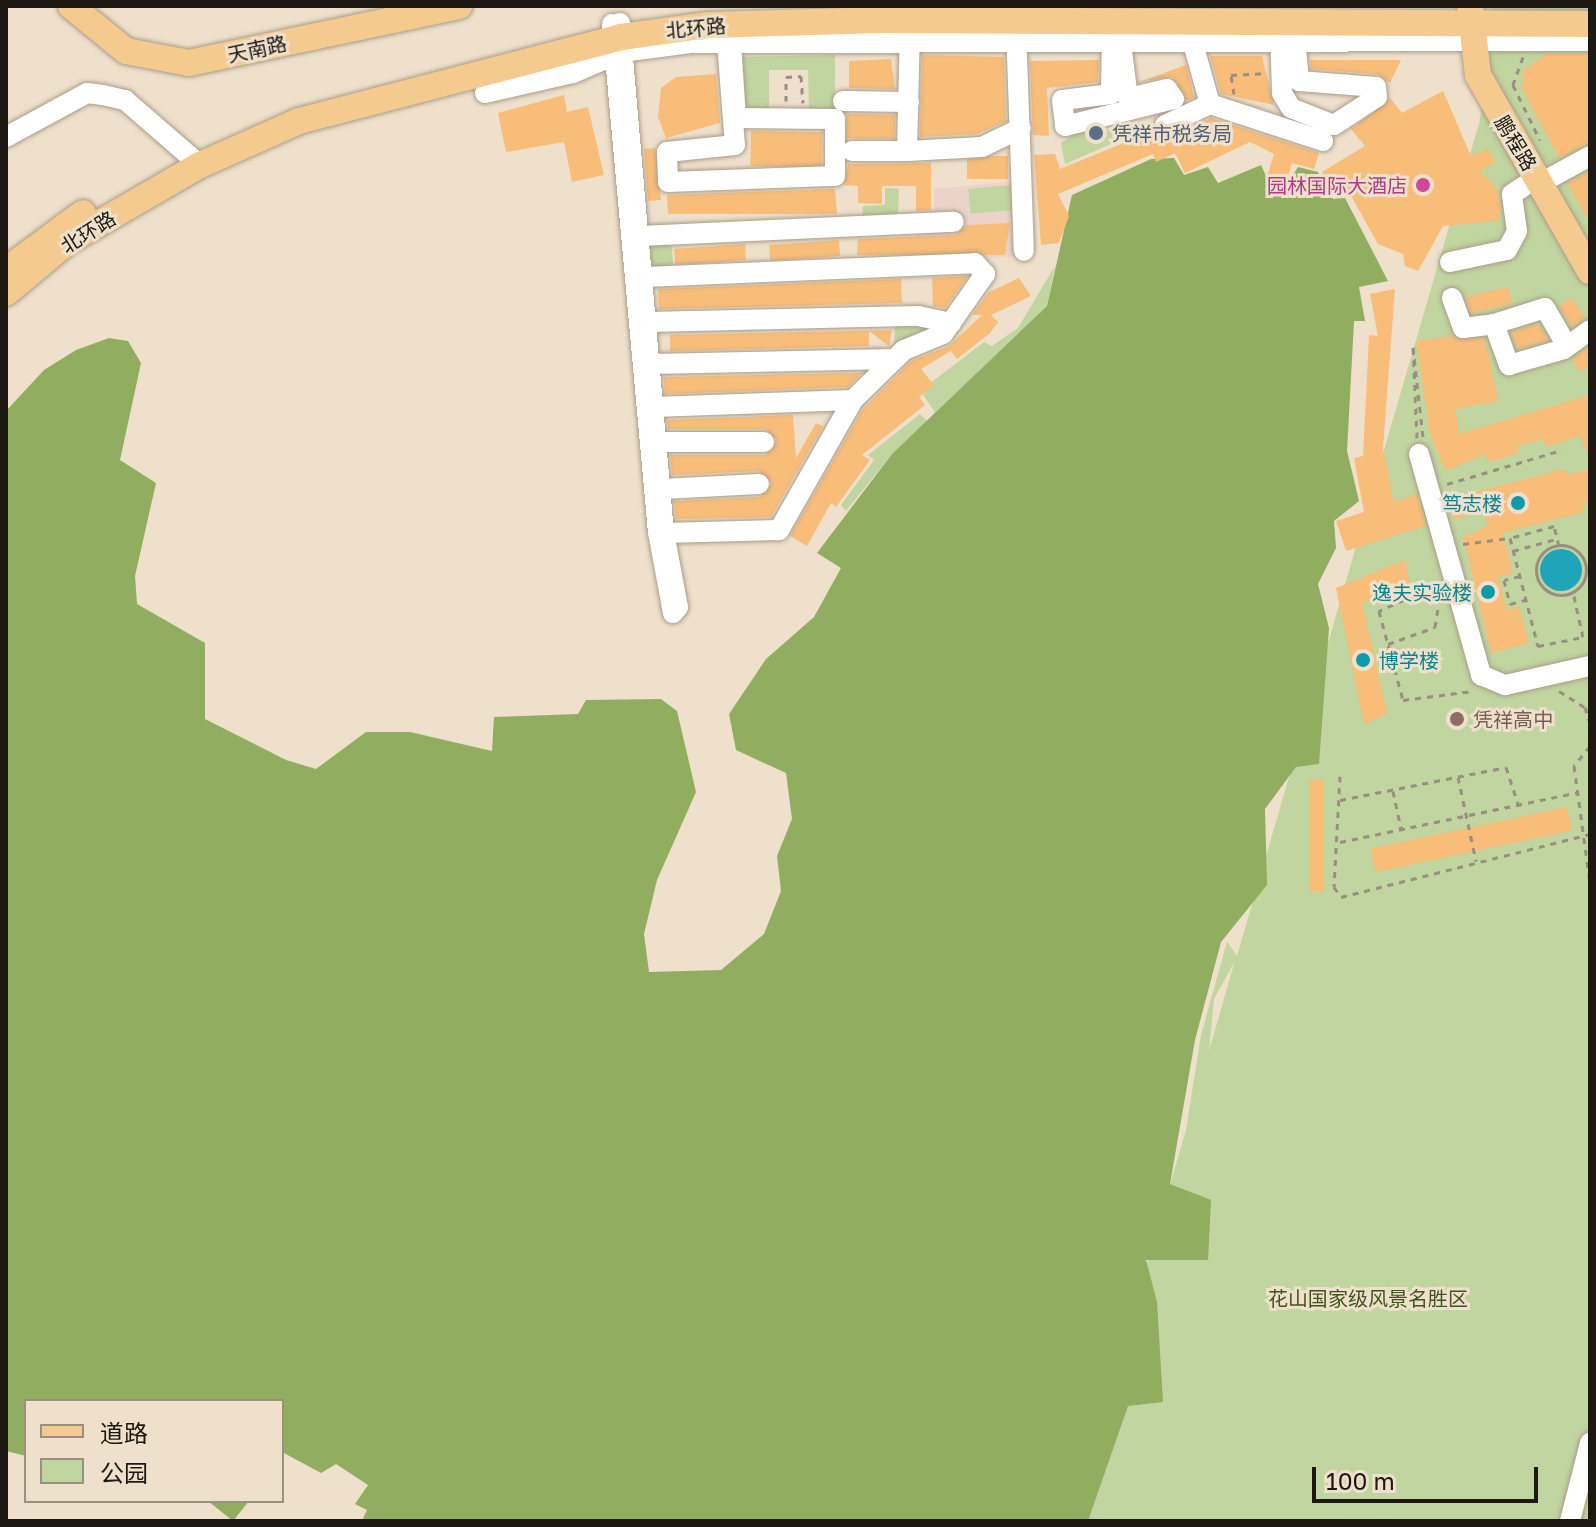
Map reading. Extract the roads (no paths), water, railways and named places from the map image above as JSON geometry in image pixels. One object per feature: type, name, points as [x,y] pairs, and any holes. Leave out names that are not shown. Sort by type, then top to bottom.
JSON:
[{"type":"main road","name":"天南路","points":[[71,6],[115,46],[189,63],[459,6]]},
{"type":"main road","name":"天南路","points":[[85,6],[119,39],[186,53],[411,6]]},
{"type":"main road","name":"北环路","points":[[703,21],[826,31],[1017,30],[1059,12],[1116,30],[1287,31],[1478,24],[1590,8]]},
{"type":"main road","name":"北环路","points":[[6,270],[50,232],[191,159],[355,89],[703,21],[1059,12],[1478,24],[1590,24]]},
{"type":"main road","name":"鹏程路","points":[[1478,24],[1496,91],[1590,271]]},
{"type":"main road","name":"北环路","points":[[6,293],[67,242],[191,159]]},
{"type":"main road","name":"鹏程路","points":[[1542,179],[1590,251]]},
{"type":"street","points":[[485,93],[573,73],[617,38],[703,21]]},
{"type":"street","points":[[703,21],[736,118],[836,122],[835,176],[668,182],[664,156],[735,145],[703,21]]},
{"type":"street","points":[[1478,24],[1590,41]]},
{"type":"street","points":[[907,151],[910,30]]},
{"type":"street","points":[[1024,251],[1017,30],[1116,30],[1192,40],[1287,31]]},
{"type":"street","points":[[1116,30],[1128,98],[1167,89],[1174,99],[1065,126],[1062,100],[1108,98],[1116,30]]},
{"type":"street","points":[[1287,31],[1299,81],[1376,87],[1374,99],[1341,124],[1307,114],[1283,101],[1281,62],[1287,31]]},
{"type":"street","points":[[617,38],[645,277],[664,533],[678,607],[673,613],[658,532],[640,276],[617,38]]},
{"type":"street","points":[[1192,40],[1210,104]]},
{"type":"street","points":[[6,137],[95,94],[125,100],[191,159]]},
{"type":"street","points":[[843,101],[909,102]]},
{"type":"street","points":[[1165,125],[1210,104],[1323,141]]},
{"type":"street","points":[[852,151],[982,147],[1021,128]]},
{"type":"street","points":[[704,150],[706,182]]},
{"type":"street","points":[[1450,262],[1507,250],[1517,231],[1512,194],[1590,156]]},
{"type":"street","points":[[640,236],[954,222]]},
{"type":"street","points":[[645,277],[978,265],[982,286],[940,337],[894,359],[651,364]]},
{"type":"street","points":[[1452,298],[1463,328],[1494,324],[1545,308],[1565,342],[1564,349],[1509,365],[1494,324]]},
{"type":"street","points":[[648,322],[918,316],[951,323]]},
{"type":"street","points":[[1565,342],[1590,330]]},
{"type":"street","points":[[664,533],[779,530],[853,400],[880,381],[894,359]]},
{"type":"street","points":[[653,407],[853,400]]},
{"type":"street","points":[[658,442],[764,442]]},
{"type":"street","points":[[1590,655],[1499,675],[1486,670],[1423,453],[1481,675],[1498,685],[1555,676],[1590,666]]},
{"type":"street","points":[[662,489],[759,484]]},
{"type":"street","points":[[1570,1521],[1590,1443]]},
{"type":"water","points":[[1561,549],[1576,555],[1582,570],[1576,585],[1561,591],[1546,585],[1540,570],[1546,555]]},
{"type":"place","name":"凭祥市税务局","points":[[1096,133]]},
{"type":"place","name":"园林国际大酒店","points":[[1423,185]]},
{"type":"place","name":"笃志楼","points":[[1518,503]]},
{"type":"place","name":"逸夫实验楼","points":[[1488,592]]},
{"type":"place","name":"博学楼","points":[[1363,660]]},
{"type":"place","name":"凭祥高中","points":[[1457,719]]},
{"type":"park label","name":"花山国家级风景名胜区","points":[[1368,1298]]}]
